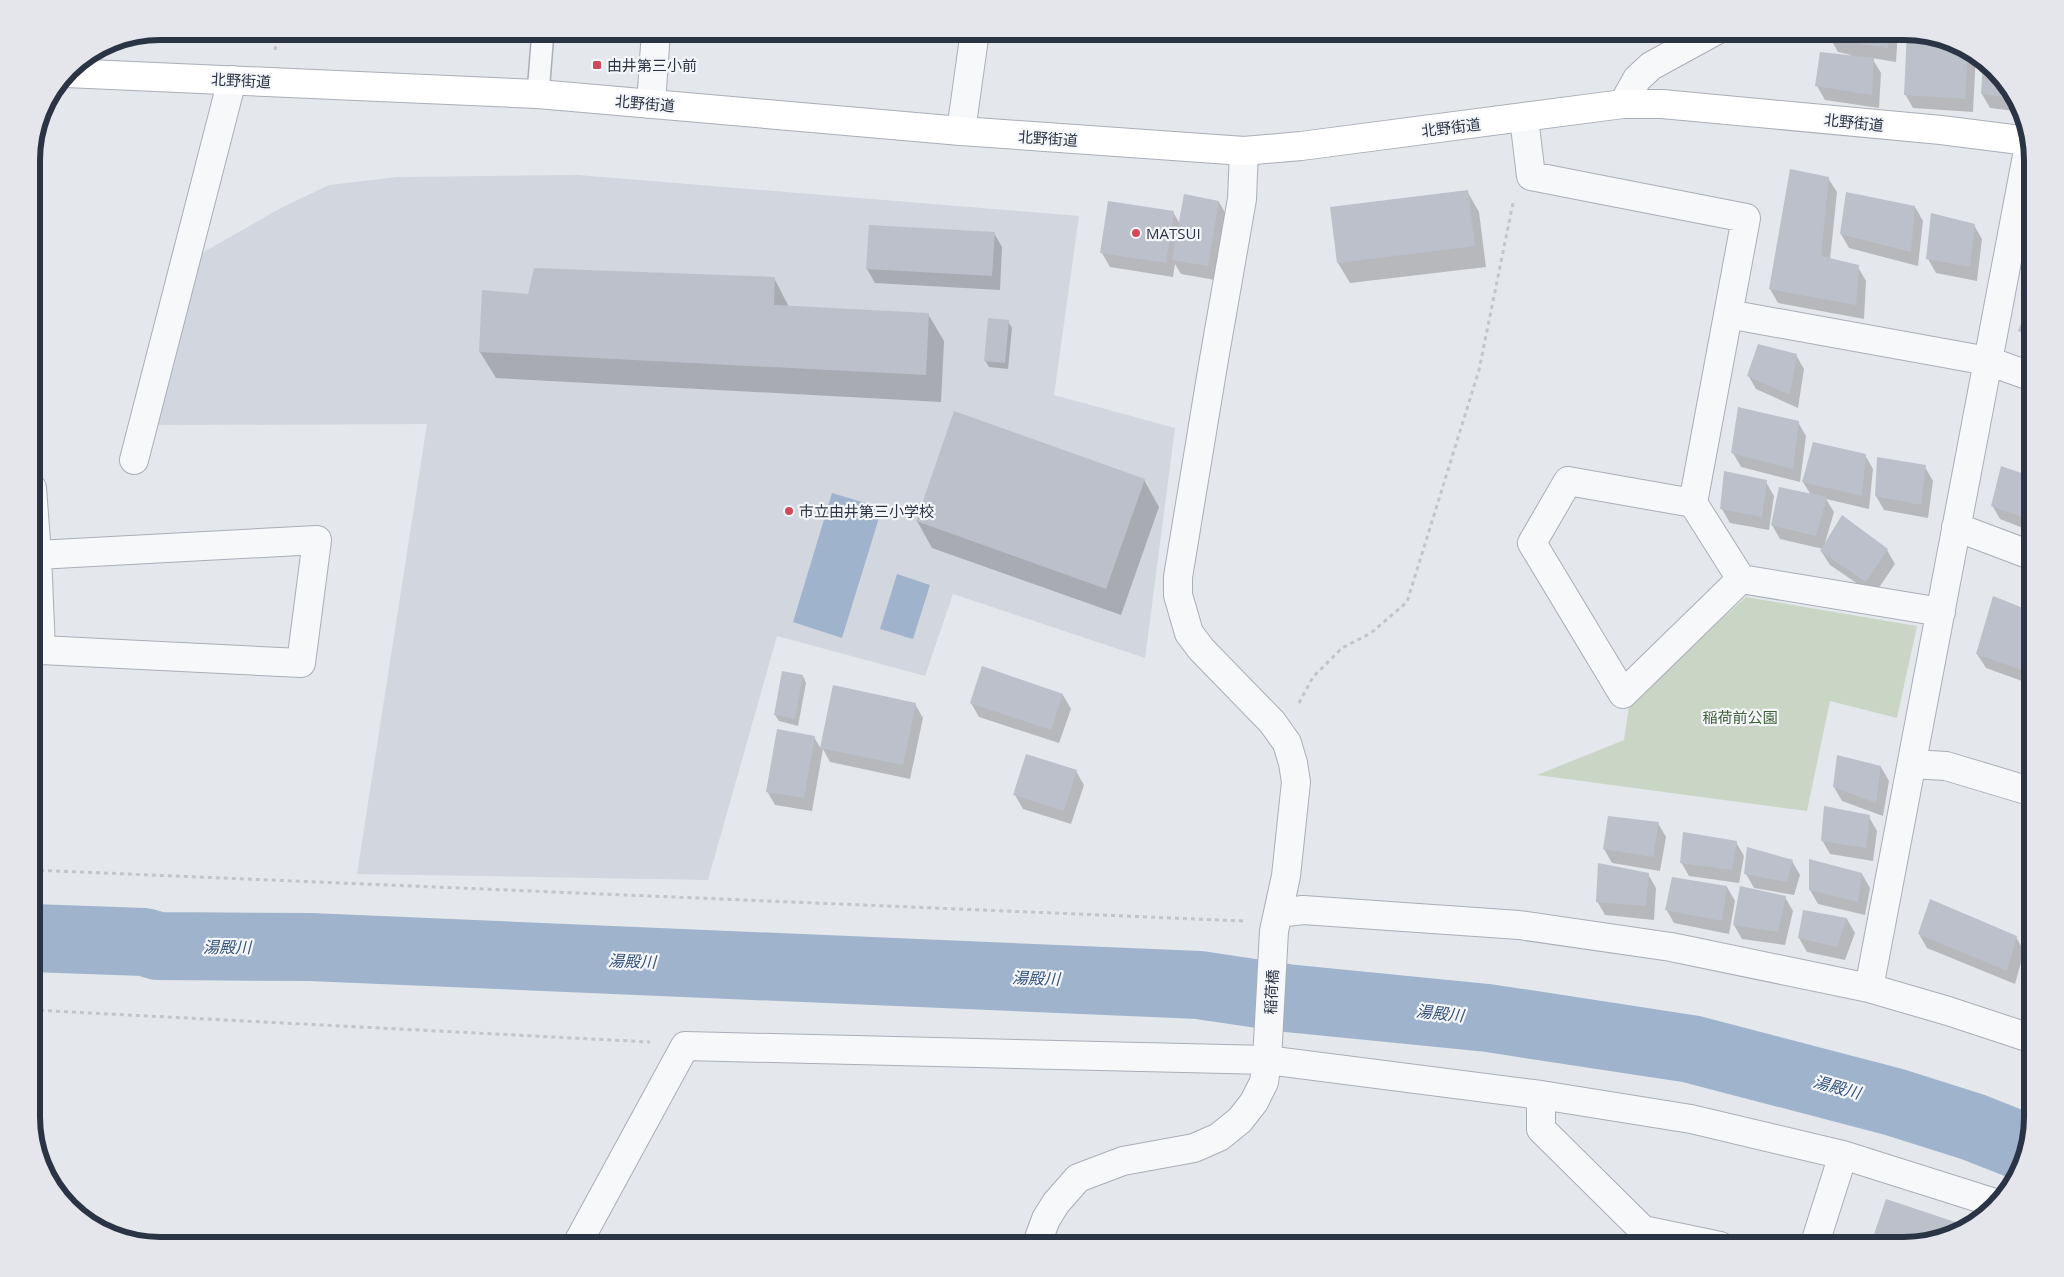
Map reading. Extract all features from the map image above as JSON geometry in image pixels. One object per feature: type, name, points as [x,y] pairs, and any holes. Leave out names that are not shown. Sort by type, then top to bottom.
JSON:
[{"type":"main road","name":"北野街道","points":[[78,73],[538,94],[960,132],[1244,152],[1623,104],[1697,106],[2023,140]]},
{"type":"street","points":[[650,104],[655,40]]},
{"type":"street","points":[[960,132],[974,40]]},
{"type":"street","points":[[1623,104],[1636,79],[1651,66],[1699,40]]},
{"type":"street","points":[[134,460],[232,80]]},
{"type":"street","points":[[1524,118],[1531,176],[1746,218],[1693,503],[1741,579],[1942,612]]},
{"type":"street","points":[[1244,152],[1242,199],[1206,404],[1178,577],[1178,594],[1188,632],[1201,649],[1272,722],[1287,743]]},
{"type":"street","points":[[1869,988],[1942,612],[1956,528],[2024,171]]},
{"type":"street","points":[[1728,314],[1988,361],[2024,374]]},
{"type":"street","points":[[1693,503],[1568,480],[1532,543],[1623,694],[1741,579]]},
{"type":"street","points":[[1956,528],[2024,553]]},
{"type":"street","points":[[40,555],[317,540],[301,663],[40,651]]},
{"type":"street","name":"稲荷橋","points":[[1039,1237],[1046,1219],[1056,1203],[1078,1178],[1123,1161],[1194,1148],[1219,1137],[1240,1120],[1254,1102],[1264,1082],[1276,922],[1286,876],[1296,782],[1287,743]]},
{"type":"street","points":[[1912,764],[1946,766],[2024,789]]},
{"type":"street","points":[[1276,922],[1303,910],[1519,925],[1671,947],[1869,988],[2024,1036]]},
{"type":"street","points":[[581,1237],[685,1046],[1267,1056],[1541,1095],[1691,1119],[1843,1155],[1990,1201]]},
{"type":"street","points":[[1541,1095],[1541,1129],[1643,1237]]},
{"type":"street","points":[[1817,1237],[1843,1155]]},
{"type":"lane","points":[[538,94],[542,40]]},
{"type":"path","points":[[1287,743],[1299,702],[1314,677],[1342,648],[1371,633],[1407,602],[1479,370],[1515,195],[1531,176]]},
{"type":"path","points":[[40,870],[1276,922]]},
{"type":"path","points":[[40,1010],[639,1040],[685,1046]]},
{"type":"shaded area","name":"市立由井第三小学校","points":[[578,175],[1079,216],[1054,395],[1175,428],[1145,658],[953,594],[925,676],[777,636],[708,880],[357,874],[427,424],[152,425],[202,253],[279,209],[329,185],[397,177]]},
{"type":"green space","name":"稲荷前公園","points":[[1746,597],[1917,626],[1897,718],[1830,701],[1807,811],[1537,775],[1624,740],[1630,700]]},
{"type":"water","points":[[832,493],[882,508],[842,638],[793,622]]},
{"type":"water","points":[[897,574],[930,585],[913,639],[880,629]]},
{"type":"building","points":[[1835,40],[1888,40],[1888,48]]},
{"type":"building","points":[[1907,40],[1935,44],[1950,49],[1967,58],[1965,99],[1904,95]]},
{"type":"building","points":[[1820,52],[1874,58],[1872,95],[1815,86]]},
{"type":"building","points":[[1982,70],[2006,98],[1981,94]]},
{"type":"building","points":[[1790,169],[1829,177],[1821,256],[1859,265],[1856,305],[1769,289]]},
{"type":"building","points":[[1468,190],[1475,246],[1337,263],[1330,207]]},
{"type":"building","points":[[1846,192],[1915,206],[1911,252],[1840,234]]},
{"type":"building","points":[[1184,194],[1219,201],[1208,266],[1172,260]]},
{"type":"building","points":[[1108,201],[1174,211],[1166,263],[1100,253]]},
{"type":"building","points":[[1931,213],[1975,224],[1970,267],[1926,259]]},
{"type":"building","points":[[869,225],[995,232],[992,276],[866,269]]},
{"type":"building","points":[[534,268],[775,277],[774,305],[929,313],[926,375],[479,352],[482,290],[528,294]]},
{"type":"building","points":[[2024,316],[2024,333],[2018,331]]},
{"type":"building","points":[[988,318],[1009,320],[1005,363],[984,361]]},
{"type":"building","points":[[1758,344],[1797,354],[1790,395],[1747,376]]},
{"type":"building","points":[[1738,407],[1799,421],[1793,469],[1731,453]]},
{"type":"building","points":[[954,411],[1145,479],[1106,589],[916,521]]},
{"type":"building","points":[[1813,442],[1866,454],[1862,496],[1802,482]]},
{"type":"building","points":[[1877,457],[1926,465],[1921,505],[1875,496]]},
{"type":"building","points":[[2001,466],[2024,474],[2024,518],[1991,506]]},
{"type":"building","points":[[1724,471],[1767,480],[1762,517],[1720,509]]},
{"type":"building","points":[[1779,487],[1827,497],[1816,536],[1771,525]]},
{"type":"building","points":[[1842,515],[1888,549],[1866,582],[1820,551]]},
{"type":"building","points":[[1993,596],[2024,608],[2024,671],[1976,654]]},
{"type":"building","points":[[982,666],[1063,694],[1051,730],[970,703]]},
{"type":"building","points":[[782,671],[803,675],[795,719],[774,715]]},
{"type":"building","points":[[833,685],[916,703],[903,765],[820,748]]},
{"type":"building","points":[[777,729],[815,736],[804,798],[766,792]]},
{"type":"building","points":[[1026,754],[1077,770],[1064,811],[1013,795]]},
{"type":"building","points":[[1837,755],[1881,766],[1876,803],[1833,787]]},
{"type":"building","points":[[1824,806],[1870,815],[1866,848],[1821,841]]},
{"type":"building","points":[[1608,816],[1659,822],[1653,857],[1603,849]]},
{"type":"building","points":[[1683,832],[1737,841],[1732,870],[1680,863]]},
{"type":"building","points":[[1747,847],[1793,860],[1787,882],[1744,874]]},
{"type":"building","points":[[1809,859],[1862,873],[1858,902],[1809,890]]},
{"type":"building","points":[[1598,863],[1649,873],[1646,906],[1596,902]]},
{"type":"building","points":[[1672,877],[1727,886],[1722,921],[1665,910]]},
{"type":"building","points":[[1740,886],[1786,896],[1778,932],[1733,925]]},
{"type":"building","points":[[1930,899],[2017,936],[2007,971],[1918,934]]},
{"type":"building","points":[[1803,910],[1847,918],[1837,947],[1798,938]]},
{"type":"building","points":[[1886,1199],[1959,1223],[1935,1233],[1920,1236],[1873,1237]]},
{"type":"waterway","name":"湯殿川","points":[[40,938],[144,942],[158,946],[310,947],[1199,985],[1286,998],[1488,1018],[1691,1049],[1894,1102],[1973,1127],[2020,1146]]},
{"type":"place","name":"由井第三小前","points":[[597,65]]},
{"type":"place","name":"MATSUI","points":[[1136,233]]},
{"type":"place","name":"市立由井第三小学校","points":[[789,511]]}]
